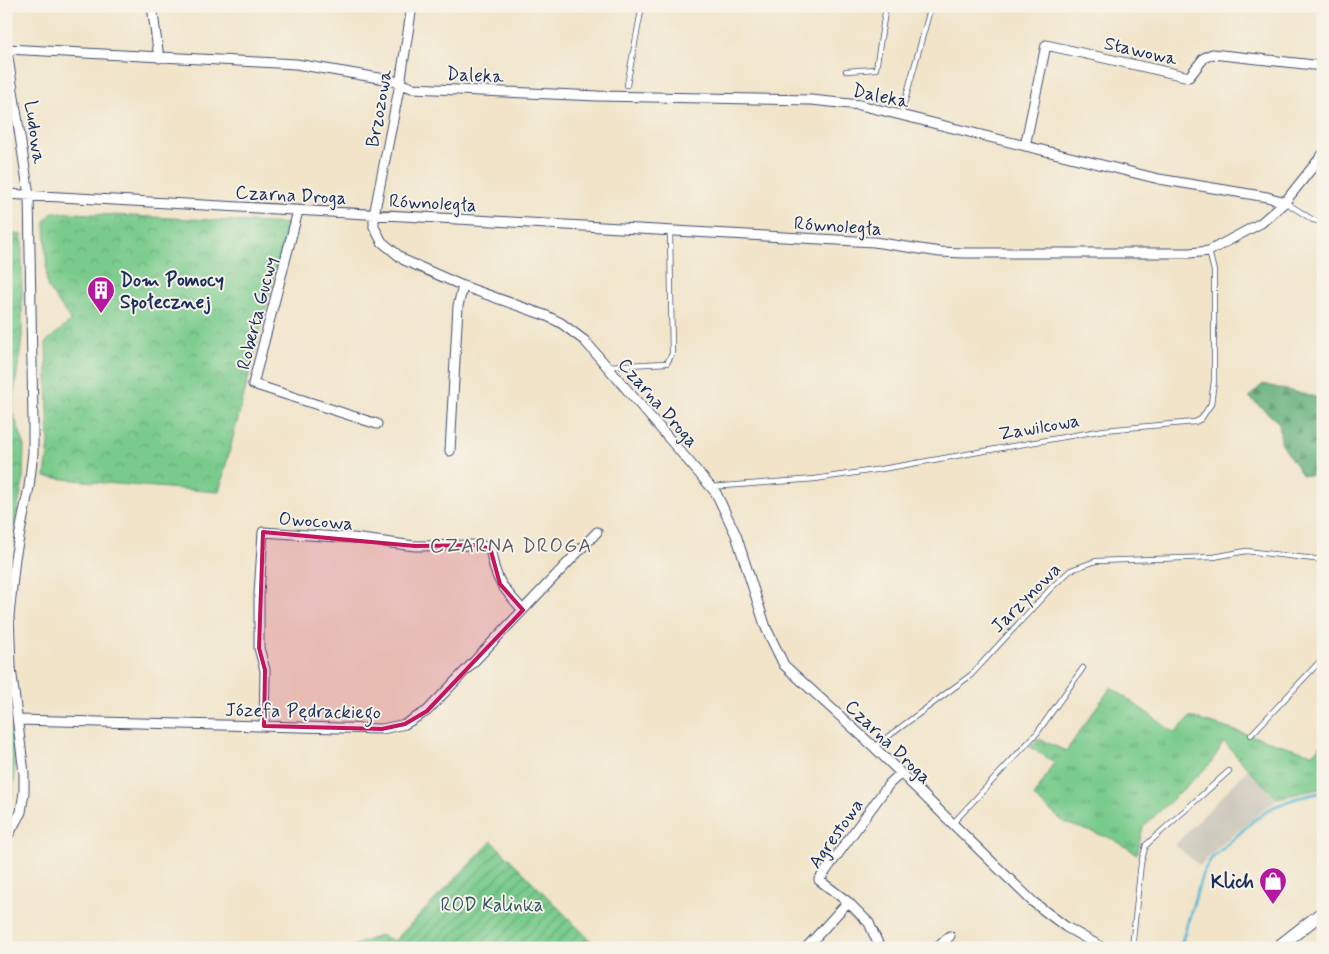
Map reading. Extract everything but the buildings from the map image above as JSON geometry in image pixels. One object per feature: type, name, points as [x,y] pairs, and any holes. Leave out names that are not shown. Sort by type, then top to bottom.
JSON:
[{"type":"main road","points":[[1277,948],[1323,912]]},
{"type":"street","points":[[152,6],[159,58]]},
{"type":"street","name":"Brzozowa","points":[[374,215],[400,84],[412,6]]},
{"type":"street","name":"Stawowa","points":[[1024,146],[1046,45],[1189,77],[1204,58],[1212,54],[1323,66]]},
{"type":"street","name":"Daleka","points":[[7,47],[159,58],[296,64],[391,80],[412,88],[588,96],[811,100],[860,105],[1160,179],[1267,197],[1286,202]]},
{"type":"street","name":"Ludowa","points":[[6,839],[21,812],[24,792],[24,773],[11,668],[9,616],[11,588],[29,487],[33,453],[29,195],[7,47]]},
{"type":"street","points":[[1286,202],[1323,154]]},
{"type":"street","name":"Czarna Droga","points":[[6,194],[374,215],[374,227],[382,242],[404,260],[463,286],[547,316],[561,323],[586,341],[711,487],[726,510],[766,628],[784,665],[874,747],[1034,902],[1066,928],[1103,948]]},
{"type":"street","name":"Równoległa","points":[[374,215],[874,242],[940,252],[1190,253],[1210,251],[1261,223],[1286,202]]},
{"type":"street","name":"Roberta Gucwy","points":[[298,212],[254,384],[377,424]]},
{"type":"street","points":[[450,451],[458,306],[463,286]]},
{"type":"street","name":"Owocowa","points":[[264,726],[265,670],[259,648],[259,594],[263,532],[353,538],[414,546],[481,545],[491,551],[493,569],[500,584],[523,610]]},
{"type":"street","name":"Józefa Pędrackiego","points":[[18,720],[382,729],[405,724],[427,711],[597,532]]},
{"type":"street","name":"Agrestowa","points":[[848,902],[819,880],[889,784],[900,774]]},
{"type":"street","points":[[806,948],[848,902],[870,923],[880,948]]},
{"type":"street","points":[[937,948],[950,936]]},
{"type":"lane","points":[[627,85],[642,6]]},
{"type":"lane","points":[[846,71],[876,68],[886,6]]},
{"type":"lane","points":[[901,115],[930,6]]},
{"type":"lane","points":[[1286,202],[1313,220],[1323,222]]},
{"type":"lane","points":[[606,366],[666,363],[672,354],[670,232]]},
{"type":"lane","name":"Zawilcowa","points":[[711,487],[815,479],[1104,430],[1195,422],[1201,419],[1211,404],[1214,380],[1214,271],[1210,251]]},
{"type":"lane","name":"Jarzynowa","points":[[874,747],[971,675],[1053,586],[1071,570],[1096,561],[1214,557],[1246,551],[1323,560]]},
{"type":"lane","points":[[1251,735],[1323,658]]},
{"type":"lane","points":[[952,824],[1037,733],[1083,668]]},
{"type":"lane","points":[[1132,948],[1141,863],[1146,845],[1229,771]]},
{"type":"highlighted area","points":[[263,532],[415,546],[481,545],[491,551],[500,584],[523,610],[427,711],[405,724],[382,729],[264,726],[265,670],[259,648]]},
{"type":"shaded area","points":[[1248,769],[1278,798],[1222,844],[1200,866],[1175,845]]},
{"type":"green space","points":[[53,212],[288,224],[219,492],[45,477],[49,443],[46,342],[71,321],[47,286],[45,221]]},
{"type":"green space","points":[[6,233],[22,235],[22,338],[12,411],[24,443],[23,482],[6,567]]},
{"type":"green space","points":[[1263,384],[1323,399],[1323,476],[1302,475],[1281,443],[1279,423],[1249,397]]},
{"type":"green space","points":[[1111,687],[1175,733],[1190,717],[1312,754],[1323,743],[1323,788],[1278,798],[1224,742],[1210,764],[1143,827],[1137,854],[1113,839],[1065,823],[1034,797],[1054,762],[1030,747],[1039,739],[1066,751]]},
{"type":"green space","points":[[6,697],[14,757],[14,772],[11,802],[6,815]]},
{"type":"green space","name":"ROD Kalinka","points":[[492,841],[598,948],[348,948],[380,935],[394,941]]},
{"type":"waterway","points":[[1180,948],[1202,875],[1211,859],[1253,821],[1273,807],[1297,798],[1323,792]]},
{"type":"place","name":"Dom Pomocy Społecznej","points":[[101,314]]},
{"type":"place","name":"Klich","points":[[1273,905]]},
{"type":"district","name":"CZARNA DROGA","points":[[511,545]]}]
